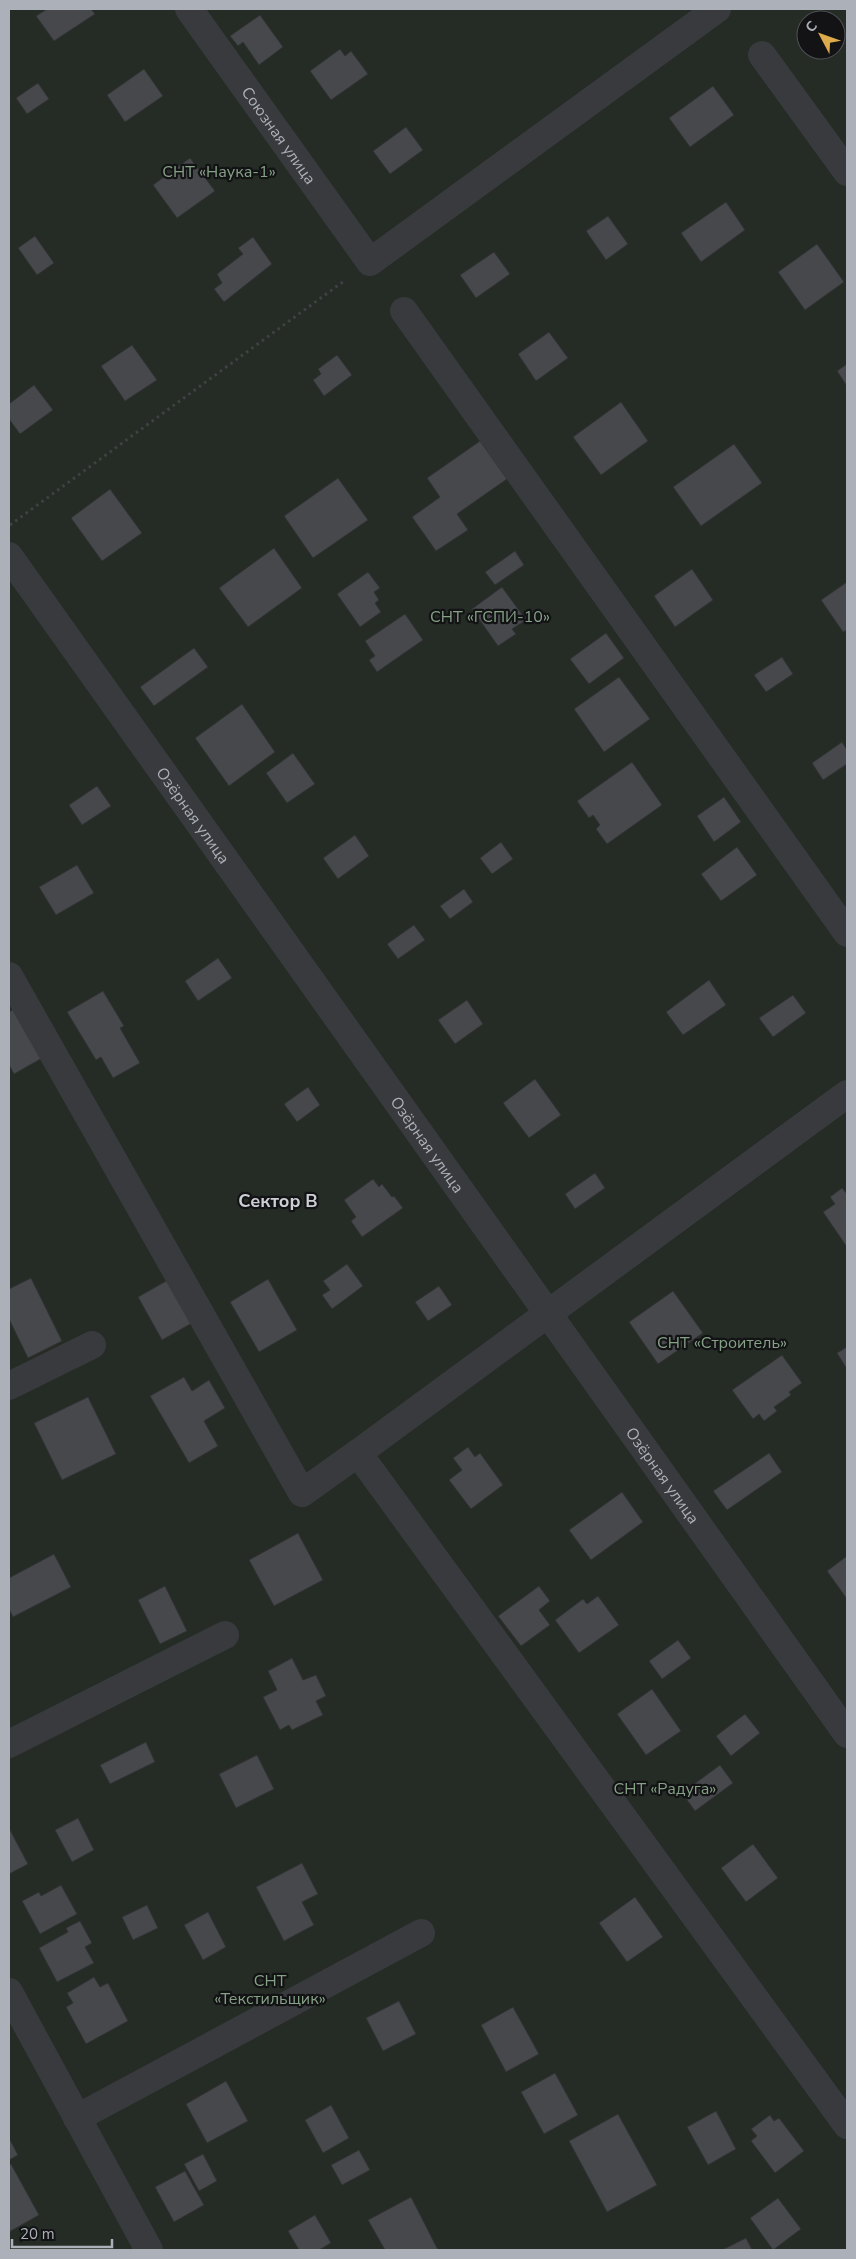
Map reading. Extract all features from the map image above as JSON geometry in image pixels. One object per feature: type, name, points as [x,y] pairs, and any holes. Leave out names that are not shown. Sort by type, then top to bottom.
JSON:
[{"type":"street","name":"Союзная улица","points":[[189,9],[370,262]]},
{"type":"street","points":[[370,262],[717,9]]},
{"type":"street","points":[[762,54],[847,172]]},
{"type":"street","points":[[404,311],[847,933]]},
{"type":"street","name":"Озёрная улица","points":[[9,556],[847,1734]]},
{"type":"street","points":[[9,976],[302,1493],[847,1094]]},
{"type":"street","points":[[9,1386],[92,1345]]},
{"type":"street","points":[[358,1452],[847,2125]]},
{"type":"street","points":[[9,1744],[225,1635]]},
{"type":"street","points":[[77,2118],[421,1933]]},
{"type":"street","points":[[9,1992],[149,2250]]},
{"type":"path","points":[[9,526],[370,262]]},
{"type":"green space","points":[[9,9],[847,9],[847,2250],[9,2250]]},
{"type":"building","points":[[47,9],[91,9],[95,14],[54,41],[36,16]]},
{"type":"building","points":[[260,15],[283,47],[259,65],[243,42],[238,46],[230,36]]},
{"type":"building","points":[[340,49],[345,56],[351,51],[368,74],[331,100],[310,71]]},
{"type":"building","points":[[144,69],[163,96],[125,122],[107,95]]},
{"type":"building","points":[[38,83],[49,99],[27,114],[16,98]]},
{"type":"building","points":[[713,86],[734,115],[690,147],[669,118]]},
{"type":"building","points":[[406,127],[423,150],[390,174],[373,151]]},
{"type":"building","points":[[190,158],[215,191],[177,218],[153,185]]},
{"type":"building","points":[[726,202],[745,230],[701,262],[681,233]]},
{"type":"building","points":[[608,216],[628,244],[606,260],[586,231]]},
{"type":"building","points":[[35,236],[54,263],[37,275],[18,248]]},
{"type":"building","points":[[253,237],[272,264],[224,302],[214,289],[222,283],[217,274],[243,254],[238,248]]},
{"type":"building","points":[[817,244],[844,282],[805,310],[778,272]]},
{"type":"building","points":[[494,252],[510,274],[476,298],[460,275]]},
{"type":"building","points":[[549,332],[568,358],[536,381],[518,354]]},
{"type":"building","points":[[132,345],[157,380],[125,401],[101,366]]},
{"type":"building","points":[[337,355],[352,375],[324,396],[313,380],[321,374],[318,369]]},
{"type":"building","points":[[847,364],[847,386],[837,371]]},
{"type":"building","points":[[34,385],[53,410],[20,434],[9,419],[9,404]]},
{"type":"building","points":[[621,402],[648,441],[601,475],[573,437]]},
{"type":"building","points":[[480,441],[507,479],[457,514],[468,530],[436,551],[412,517],[440,497],[427,478]]},
{"type":"building","points":[[734,444],[762,483],[701,526],[673,487]]},
{"type":"building","points":[[338,478],[368,520],[313,558],[284,516]]},
{"type":"building","points":[[110,489],[142,533],[102,561],[71,518]]},
{"type":"building","points":[[274,548],[302,588],[248,627],[219,588]]},
{"type":"building","points":[[515,551],[524,565],[495,585],[485,572]]},
{"type":"building","points":[[692,569],[713,600],[675,627],[654,596]]},
{"type":"building","points":[[368,572],[380,588],[374,592],[379,600],[375,603],[381,612],[360,627],[337,594]]},
{"type":"building","points":[[847,582],[847,630],[843,632],[821,600]]},
{"type":"building","points":[[502,587],[526,620],[512,629],[516,634],[498,646],[472,609]]},
{"type":"building","points":[[405,614],[423,640],[377,672],[369,660],[375,656],[365,641]]},
{"type":"building","points":[[606,633],[624,658],[589,684],[570,659]]},
{"type":"building","points":[[194,648],[208,667],[154,706],[140,687]]},
{"type":"building","points":[[782,657],[793,674],[766,692],[754,675]]},
{"type":"building","points":[[619,677],[650,719],[604,752],[574,709]]},
{"type":"building","points":[[242,704],[275,752],[229,786],[195,738]]},
{"type":"building","points":[[842,742],[847,750],[847,764],[823,780],[812,763]]},
{"type":"building","points":[[293,753],[315,784],[287,803],[266,773]]},
{"type":"building","points":[[632,762],[662,805],[607,844],[596,829],[600,825],[593,815],[589,818],[577,801]]},
{"type":"building","points":[[97,786],[111,806],[82,825],[69,805]]},
{"type":"building","points":[[724,797],[741,822],[714,842],[697,816]]},
{"type":"building","points":[[355,835],[369,856],[338,879],[323,858]]},
{"type":"building","points":[[501,842],[513,859],[492,874],[480,858]]},
{"type":"building","points":[[737,847],[757,875],[721,901],[701,874]]},
{"type":"building","points":[[77,865],[94,893],[56,915],[39,887]]},
{"type":"building","points":[[464,889],[473,902],[450,919],[440,906]]},
{"type":"building","points":[[414,925],[425,940],[398,959],[387,944]]},
{"type":"building","points":[[218,958],[232,978],[198,1001],[185,981]]},
{"type":"building","points":[[709,980],[726,1005],[683,1035],[666,1012]]},
{"type":"building","points":[[103,991],[124,1026],[120,1028],[140,1063],[113,1078],[101,1057],[96,1060],[67,1012]]},
{"type":"building","points":[[793,995],[806,1013],[773,1037],[759,1018]]},
{"type":"building","points":[[467,1000],[483,1024],[455,1044],[438,1020]]},
{"type":"building","points":[[16,1008],[44,1057],[14,1074],[9,1065],[9,1012]]},
{"type":"building","points":[[535,1079],[561,1115],[529,1138],[503,1103]]},
{"type":"building","points":[[308,1087],[320,1105],[297,1122],[284,1104]]},
{"type":"building","points":[[595,1173],[605,1188],[575,1209],[565,1194]]},
{"type":"building","points":[[373,1179],[379,1187],[382,1184],[403,1208],[362,1237],[351,1221],[356,1217],[344,1200]]},
{"type":"building","points":[[842,1188],[847,1194],[847,1247],[823,1212],[835,1204],[830,1197]]},
{"type":"building","points":[[347,1264],[363,1286],[332,1309],[322,1295],[330,1290],[323,1281]]},
{"type":"building","points":[[31,1278],[62,1341],[28,1358],[9,1319],[9,1289]]},
{"type":"building","points":[[268,1279],[297,1330],[259,1352],[230,1302]]},
{"type":"building","points":[[168,1280],[192,1323],[162,1340],[138,1297]]},
{"type":"building","points":[[439,1286],[452,1305],[428,1321],[415,1302]]},
{"type":"building","points":[[673,1291],[703,1333],[658,1364],[629,1322]]},
{"type":"building","points":[[847,1347],[847,1369],[837,1353]]},
{"type":"building","points":[[782,1355],[802,1383],[789,1392],[791,1395],[774,1407],[777,1411],[764,1421],[759,1414],[753,1419],[732,1390]]},
{"type":"building","points":[[184,1377],[192,1391],[209,1380],[225,1408],[204,1421],[218,1446],[189,1463],[150,1396]]},
{"type":"building","points":[[88,1397],[116,1454],[62,1480],[34,1423]]},
{"type":"building","points":[[468,1447],[475,1457],[480,1453],[503,1485],[471,1509],[449,1480],[462,1470],[453,1458]]},
{"type":"building","points":[[769,1453],[782,1472],[727,1510],[713,1491]]},
{"type":"building","points":[[622,1492],[643,1522],[591,1560],[569,1530]]},
{"type":"building","points":[[298,1533],[323,1580],[274,1606],[249,1560]]},
{"type":"building","points":[[54,1554],[71,1587],[13,1617],[9,1609],[9,1578]]},
{"type":"building","points":[[847,1556],[847,1599],[827,1571]]},
{"type":"building","points":[[165,1586],[187,1631],[160,1644],[138,1600]]},
{"type":"building","points":[[539,1586],[550,1601],[539,1610],[550,1625],[521,1646],[498,1616]]},
{"type":"building","points":[[598,1596],[619,1625],[579,1653],[555,1620],[583,1599],[587,1604]]},
{"type":"building","points":[[678,1640],[691,1658],[662,1679],[649,1661]]},
{"type":"building","points":[[292,1658],[303,1680],[316,1675],[326,1696],[316,1701],[323,1715],[292,1730],[289,1725],[280,1730],[263,1697],[277,1690],[268,1671]]},
{"type":"building","points":[[652,1689],[681,1731],[646,1755],[617,1714]]},
{"type":"building","points":[[745,1714],[760,1733],[731,1756],[716,1736]]},
{"type":"building","points":[[146,1742],[155,1762],[110,1784],[100,1765]]},
{"type":"building","points":[[257,1755],[274,1789],[236,1808],[219,1774]]},
{"type":"building","points":[[720,1765],[733,1783],[695,1811],[682,1793]]},
{"type":"building","points":[[78,1818],[94,1850],[72,1862],[55,1830]]},
{"type":"building","points":[[9,1828],[28,1864],[9,1874]]},
{"type":"building","points":[[753,1844],[778,1878],[746,1902],[721,1868]]},
{"type":"building","points":[[302,1863],[318,1894],[302,1902],[314,1925],[284,1941],[256,1887]]},
{"type":"building","points":[[61,1885],[77,1914],[40,1934],[22,1901],[39,1892],[41,1896]]},
{"type":"building","points":[[635,1897],[663,1937],[627,1962],[599,1923]]},
{"type":"building","points":[[147,1905],[158,1928],[133,1940],[122,1917]]},
{"type":"building","points":[[208,1912],[226,1947],[203,1960],[184,1925]]},
{"type":"building","points":[[80,1921],[92,1943],[85,1947],[94,1963],[57,1982],[39,1948],[68,1932],[66,1928]]},
{"type":"building","points":[[94,1977],[100,1987],[108,1983],[128,2021],[86,2044],[66,2007],[73,2003],[67,1993]]},
{"type":"building","points":[[399,2001],[416,2034],[383,2051],[366,2018]]},
{"type":"building","points":[[513,2007],[539,2054],[506,2072],[481,2025]]},
{"type":"building","points":[[555,2073],[578,2115],[544,2134],[521,2092]]},
{"type":"building","points":[[226,2081],[248,2121],[207,2143],[186,2104]]},
{"type":"building","points":[[331,2105],[349,2138],[323,2153],[305,2120]]},
{"type":"building","points":[[716,2111],[736,2149],[708,2165],[687,2127]]},
{"type":"building","points":[[618,2114],[657,2185],[607,2212],[569,2141]]},
{"type":"building","points":[[770,2115],[774,2121],[779,2118],[804,2151],[775,2173],[751,2141],[757,2136],[751,2129]]},
{"type":"building","points":[[9,2138],[18,2155],[9,2160]]},
{"type":"building","points":[[359,2150],[370,2170],[342,2185],[331,2165]]},
{"type":"building","points":[[203,2154],[217,2181],[199,2191],[184,2164]]},
{"type":"building","points":[[11,2164],[39,2215],[9,2232],[9,2166]]},
{"type":"building","points":[[185,2171],[204,2205],[174,2222],[155,2187]]},
{"type":"building","points":[[411,2197],[438,2250],[385,2250],[368,2220]]},
{"type":"building","points":[[778,2198],[801,2229],[773,2250],[750,2218]]},
{"type":"building","points":[[315,2215],[331,2243],[319,2250],[299,2250],[288,2231]]},
{"type":"building","points":[[746,2238],[752,2250],[722,2250]]},
{"type":"district","name":"Сектор В","points":[[278,1201]]},
{"type":"park label","name":"СНТ «Наука-1»","points":[[219,171]]},
{"type":"park label","name":"СНТ «ГСПИ-10»","points":[[490,616]]},
{"type":"park label","name":"СНТ «Строитель»","points":[[722,1342]]},
{"type":"park label","name":"СНТ «Радуга»","points":[[665,1788]]},
{"type":"park label","name":"СНТ «Текстильщик»","points":[[270,1989]]}]
